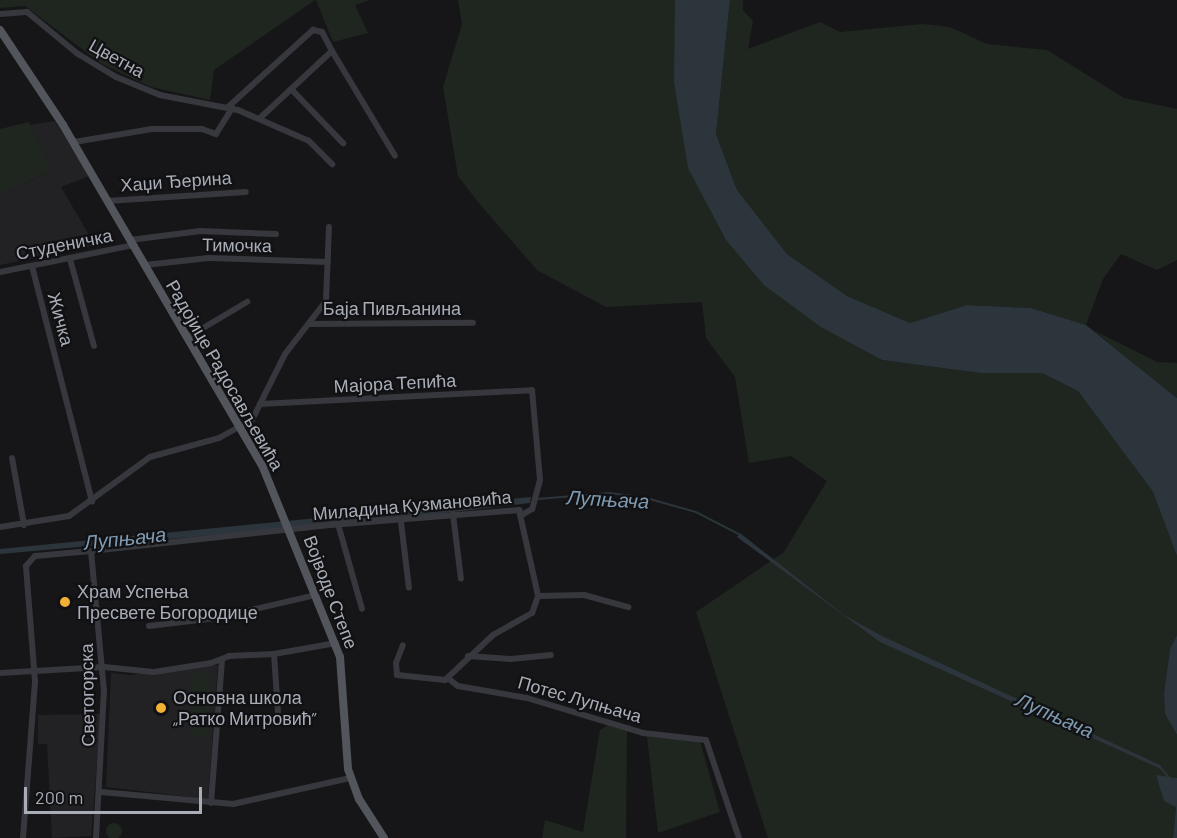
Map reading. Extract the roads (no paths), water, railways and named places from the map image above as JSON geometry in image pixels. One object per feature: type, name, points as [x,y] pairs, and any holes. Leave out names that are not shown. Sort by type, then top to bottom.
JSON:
[{"type":"main road","name":"Радојице Радосављевића","points":[[0,30],[74,142],[242,428],[290,530]]},
{"type":"main road","name":"Војводе Степе","points":[[290,530],[336,643],[344,670],[343,738],[350,778],[362,805],[384,838]]},
{"type":"street","name":"Цветна","points":[[0,14],[27,12],[93,64],[134,86],[171,97],[230,107],[309,141],[332,164]]},
{"type":"street","points":[[74,142],[152,129],[202,129],[216,134],[230,107],[313,30],[322,32],[395,156]]},
{"type":"street","points":[[259,119],[332,51]]},
{"type":"street","points":[[292,90],[344,143]]},
{"type":"street","name":"Хаџи Ђерина","points":[[107,201],[246,192]]},
{"type":"street","points":[[0,528],[66,518],[150,457],[242,428],[252,420],[285,354],[326,301],[329,227]]},
{"type":"street","points":[[132,242],[200,231],[276,234]]},
{"type":"street","name":"Студеничка","points":[[0,272],[70,259],[132,242]]},
{"type":"street","name":"Тимочка","points":[[145,265],[209,258],[328,262]]},
{"type":"street","points":[[70,259],[94,346]]},
{"type":"street","name":"Жичка","points":[[32,266],[92,501]]},
{"type":"street","points":[[188,337],[247,302]]},
{"type":"street","name":"Баја Пивљанина","points":[[310,324],[473,323]]},
{"type":"street","name":"Мајора Тепића","points":[[260,404],[531,391],[540,464],[532,509],[522,515]]},
{"type":"street","points":[[12,458],[24,525]]},
{"type":"street","name":"Миладина Кузмановића","points":[[34,671],[28,560],[39,555],[338,524],[401,522],[453,514],[516,509],[522,515],[538,596]]},
{"type":"street","points":[[453,514],[461,579]]},
{"type":"street","points":[[401,522],[409,588]]},
{"type":"street","points":[[338,524],[362,609]]},
{"type":"street","name":"Светогорска","points":[[91,551],[104,667],[101,792],[96,838]]},
{"type":"street","points":[[149,626],[216,618],[316,595]]},
{"type":"street","points":[[449,679],[452,671],[497,632],[530,615],[538,596],[584,595],[628,607]]},
{"type":"street","points":[[0,674],[104,667],[154,672],[222,660],[230,656],[274,654],[336,643]]},
{"type":"street","name":"Потес Лупњача","points":[[403,645],[396,663],[397,675],[435,681],[449,679],[455,686],[527,698],[643,734],[706,740],[739,838]]},
{"type":"street","points":[[274,654],[279,712]]},
{"type":"street","points":[[468,656],[511,659],[550,655]]},
{"type":"street","points":[[211,803],[222,660]]},
{"type":"street","points":[[23,838],[32,759],[34,671]]},
{"type":"street","points":[[101,792],[211,803],[262,800],[350,778]]},
{"type":"water","points":[[675,0],[730,0],[716,134],[737,190],[787,254],[847,296],[910,323],[967,305],[1031,308],[1086,325],[1177,398],[1177,556],[1153,492],[1078,391],[1042,373],[980,373],[882,360],[821,327],[764,285],[726,240],[688,168],[674,82]]},
{"type":"water","points":[[531,497],[530,503],[403,518],[0,554],[0,549]]},
{"type":"water","points":[[740,533],[844,615],[882,636],[1162,766],[1159,768],[880,642],[737,537]]},
{"type":"water","points":[[1177,635],[1177,735],[1165,714],[1164,693],[1170,649]]},
{"type":"water","points":[[1156,775],[1177,778],[1177,838],[1173,838],[1176,807],[1164,801]]},
{"type":"waterway","name":"Лупњача","points":[[538,499],[609,493],[643,497],[696,512],[739,534]]},
{"type":"waterway","name":"Лупњача","points":[[1160,767],[1169,777]]},
{"type":"place","name":"Храм Успења Пресвете Богородице","points":[[65,602]]},
{"type":"place","name":"Основна школа „Ратко Митровић”","points":[[161,708]]}]
